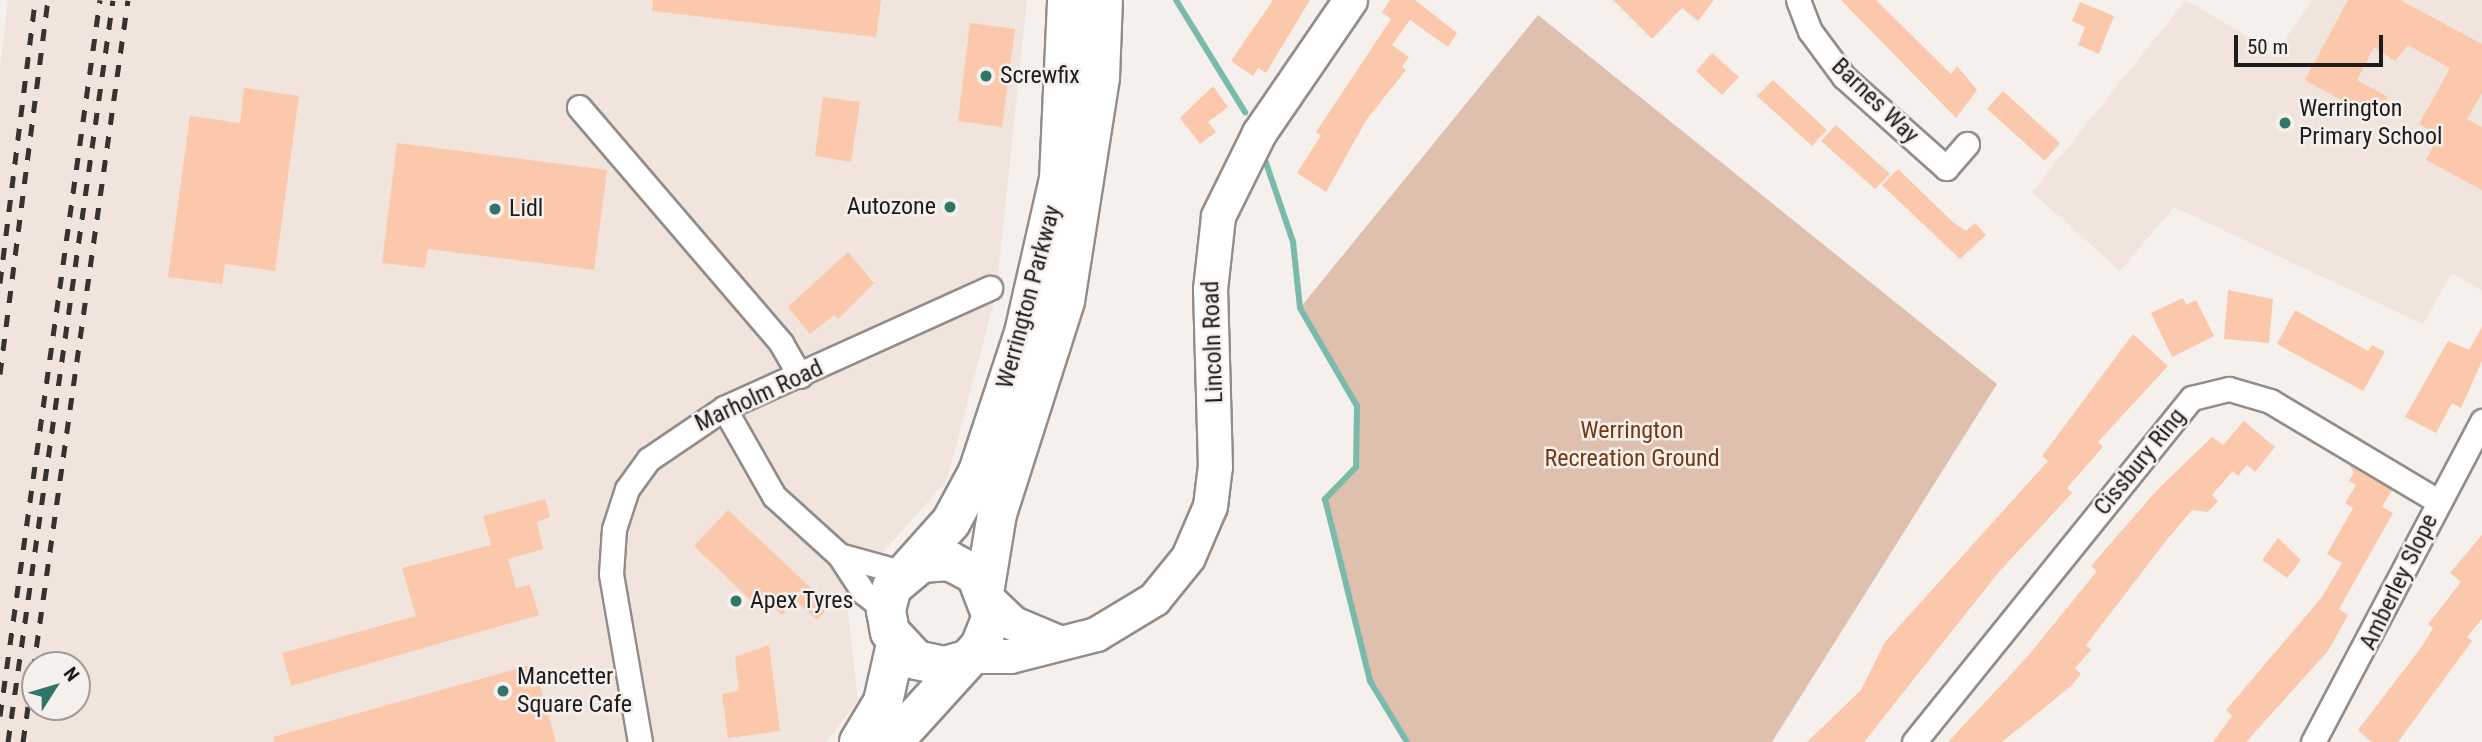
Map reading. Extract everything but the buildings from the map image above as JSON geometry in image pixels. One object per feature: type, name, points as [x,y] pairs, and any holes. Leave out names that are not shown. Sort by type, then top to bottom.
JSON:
[{"type":"highway","name":"Werrington Parkway","points":[[988,594],[1006,437],[1021,390],[1059,179],[1067,0]]},
{"type":"highway","name":"Werrington Parkway","points":[[1021,390],[1065,301],[1086,188],[1103,0]]},
{"type":"highway","name":"Werrington Parkway","points":[[907,571],[963,503],[1006,437]]},
{"type":"highway","points":[[859,742],[883,702],[891,627],[907,571],[950,561],[988,594],[988,632],[893,742]]},
{"type":"highway","points":[[891,627],[928,665],[966,658]]},
{"type":"street","name":"Lincoln Road","points":[[966,658],[1010,656],[1096,634],[1154,598],[1202,530],[1215,467],[1210,289],[1218,216],[1259,133],[1350,0]]},
{"type":"street","name":"Barnes Way","points":[[1798,0],[1810,31],[1844,77],[1946,168],[1967,144]]},
{"type":"street","points":[[579,107],[781,343],[800,376]]},
{"type":"street","name":"Marholm Road","points":[[640,742],[611,573],[614,529],[627,489],[649,460],[724,408],[990,288]]},
{"type":"street","name":"Cissbury Ring","points":[[1914,742],[2192,398],[2229,389],[2270,401],[2438,501]]},
{"type":"street","points":[[724,408],[774,496],[839,555],[891,627]]},
{"type":"street","name":"Amberley Slope","points":[[2313,742],[2335,710],[2438,501],[2482,421]]},
{"type":"street","points":[[839,555],[907,571]]},
{"type":"street","points":[[988,594],[1013,623],[1058,642]]},
{"type":"shaded area","points":[[8,0],[1027,0],[996,294],[947,480],[846,594],[858,701],[826,742],[0,742],[0,66]]},
{"type":"shaded area","name":"Werrington Primary School","points":[[2186,0],[2275,53],[2313,0],[2482,0],[2482,290],[2452,273],[2423,324],[2174,207],[2120,271],[2032,192]]},
{"type":"green space","name":"Werrington Recreation Ground","points":[[1538,15],[1997,384],[1772,742],[1407,742],[1370,681],[1325,499],[1356,466],[1357,406],[1300,308]]},
{"type":"waterway","points":[[1176,0],[1245,112]]},
{"type":"waterway","points":[[1265,160],[1293,242],[1300,308],[1357,406],[1356,467],[1325,499],[1370,681],[1407,742]]},
{"type":"railway","points":[[0,283],[35,0]]},
{"type":"railway","points":[[0,374],[48,0]]},
{"type":"railway","points":[[0,716],[100,0]]},
{"type":"railway","points":[[8,742],[113,0]]},
{"type":"railway","points":[[23,742],[128,0]]},
{"type":"place","name":"Screwfix","points":[[986,76]]},
{"type":"place","name":"Werrington Primary School","points":[[2285,123]]},
{"type":"place","name":"Autozone","points":[[950,207]]},
{"type":"place","name":"Lidl","points":[[495,209]]},
{"type":"place","name":"Apex Tyres","points":[[736,601]]},
{"type":"place","name":"Mancetter Square Cafe","points":[[503,691]]}]
